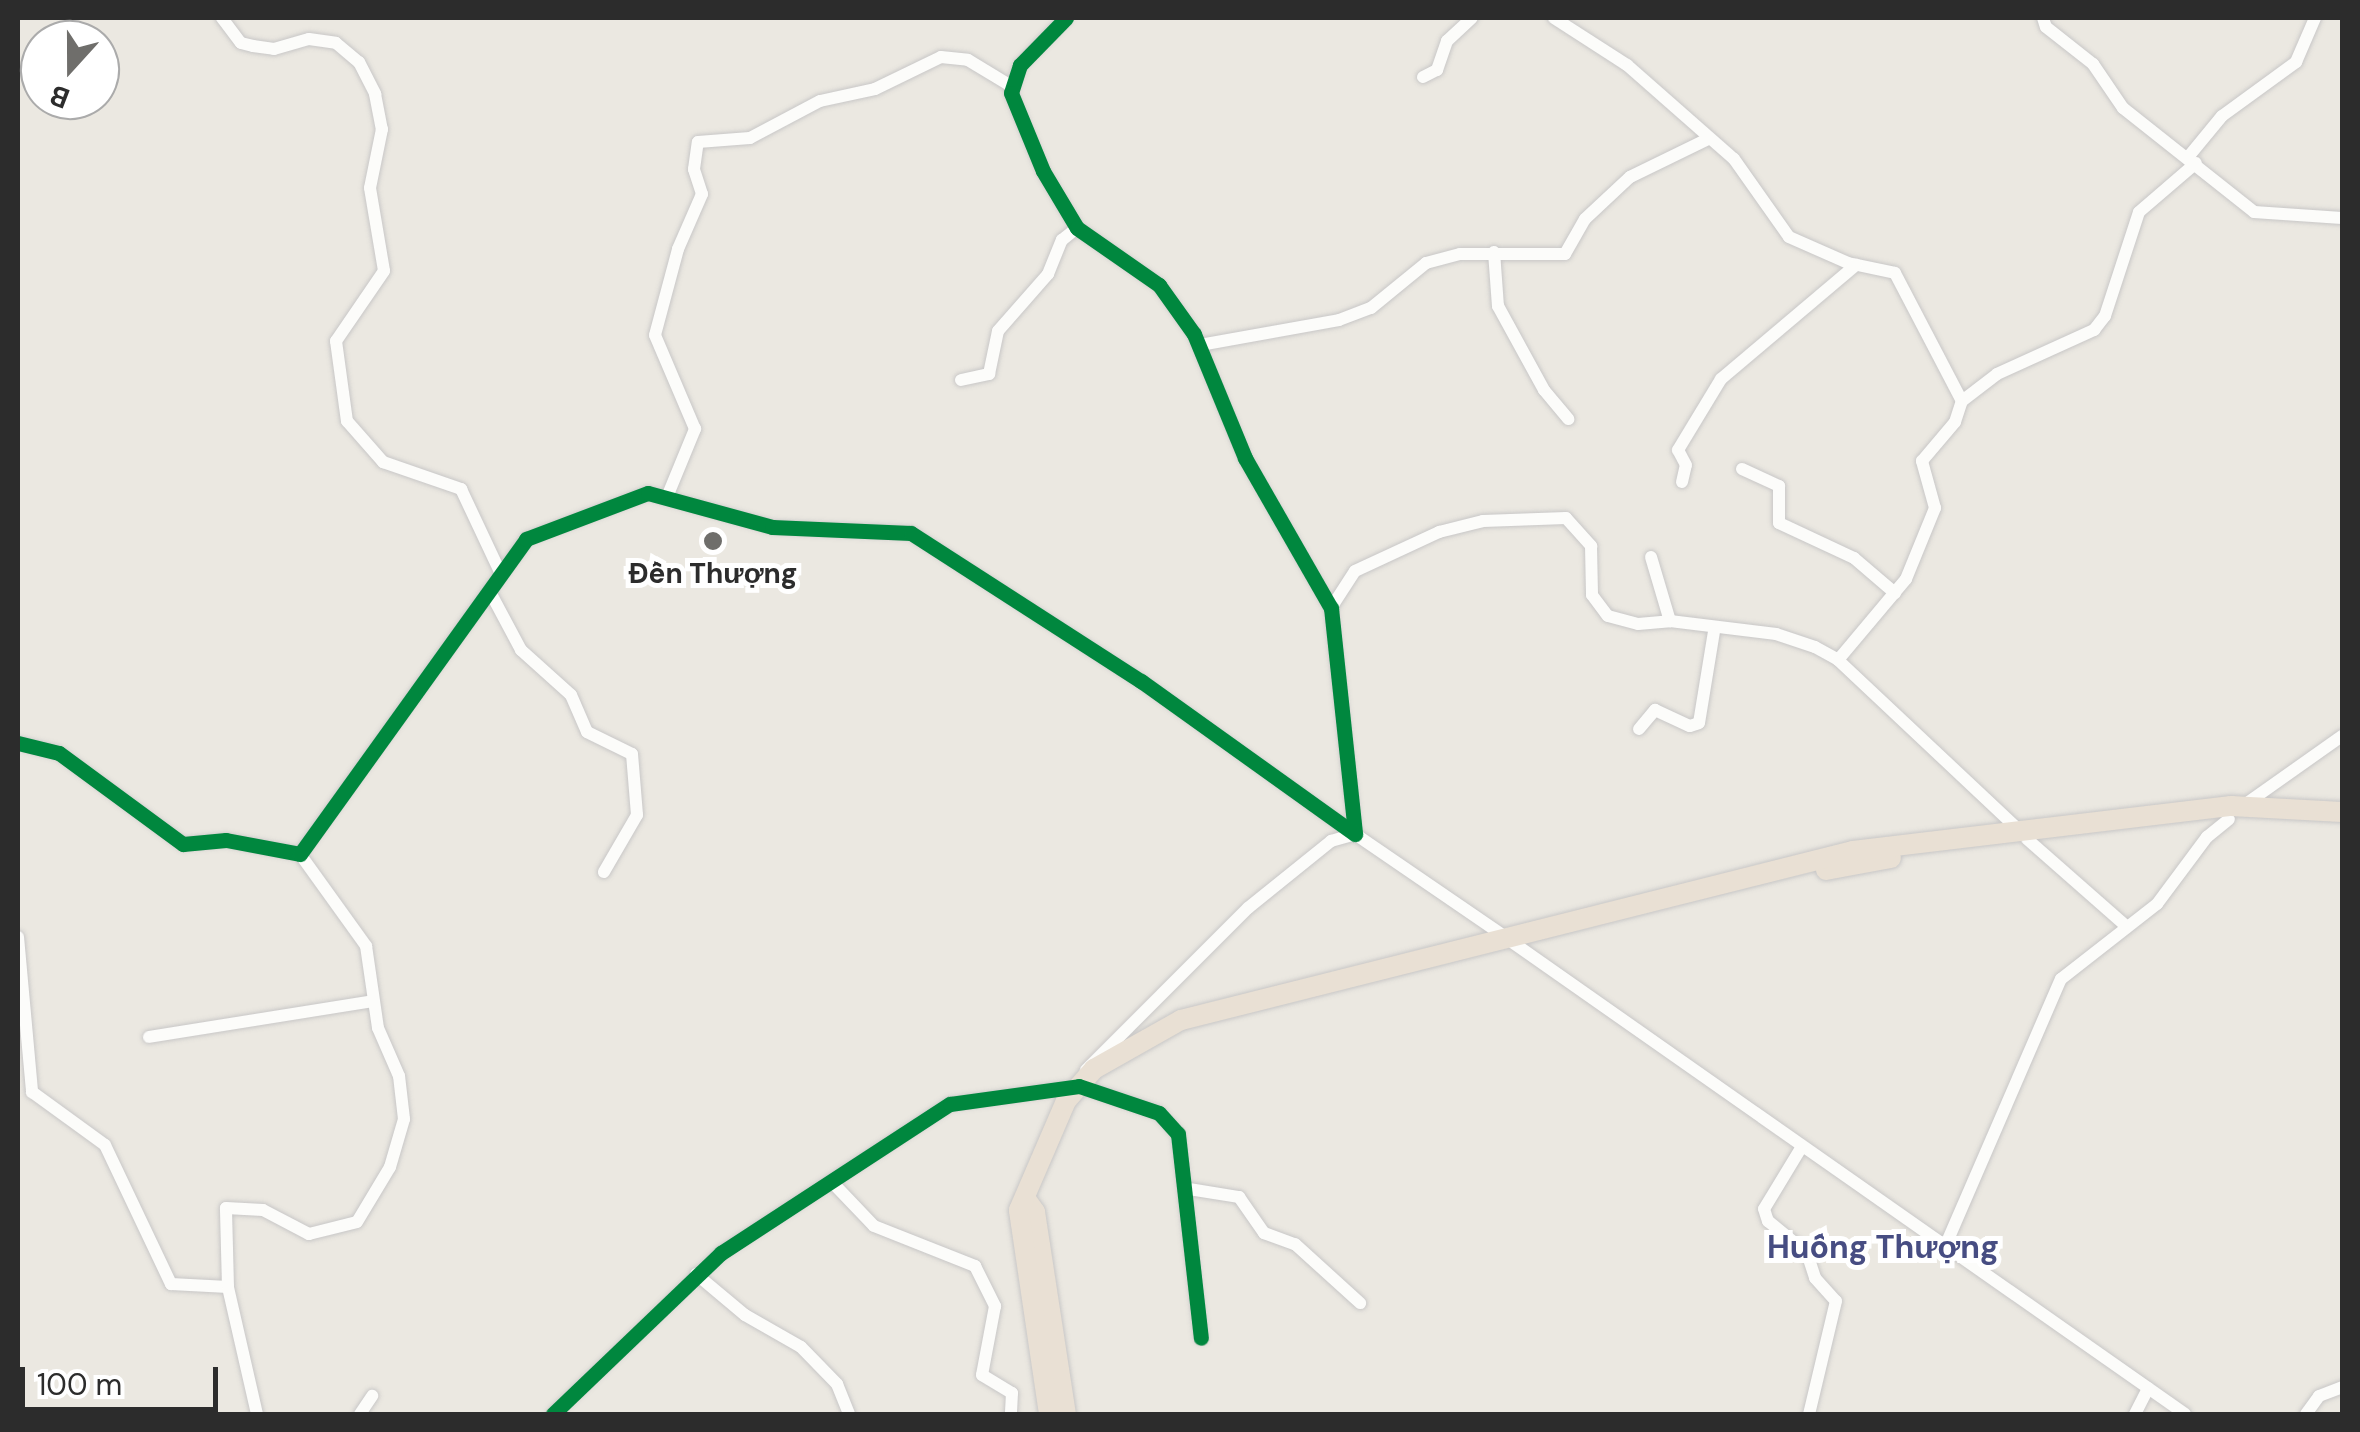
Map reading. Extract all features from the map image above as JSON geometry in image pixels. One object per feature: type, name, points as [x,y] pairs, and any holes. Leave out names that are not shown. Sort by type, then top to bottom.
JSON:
[{"type":"highway","points":[[1050,1414],[1019,1210],[1038,1158],[1079,1086],[1133,1044],[1164,1032],[1507,938],[1674,899],[2021,833],[2236,813],[2342,812]]},
{"type":"highway","points":[[2236,813],[2342,824]]},
{"type":"highway","points":[[1026,1198],[1034,1212],[1066,1414]]},
{"type":"street","points":[[222,18],[241,42],[252,46],[274,49],[310,38],[336,43],[367,78],[381,117],[370,188],[384,271],[336,341],[347,420],[383,462],[462,489],[500,572]]},
{"type":"street","points":[[1011,86],[1020,65],[1066,18]]},
{"type":"street","points":[[1423,76],[1437,70],[1447,41],[1472,18]]},
{"type":"street","points":[[1554,18],[1627,65],[1706,140],[1742,167],[1789,236],[1856,265],[1885,267],[1902,280],[1962,401]]},
{"type":"street","points":[[2043,18],[2046,28],[2093,64],[2123,108],[2260,215],[2342,218]]},
{"type":"street","points":[[1838,660],[1895,593],[1935,508],[1922,461],[1956,422],[1962,401],[1997,374],[2094,330],[2105,316],[2139,212],[2192,160],[2222,116],[2296,62],[2315,18]]},
{"type":"street","points":[[667,497],[696,430],[655,335],[678,249],[702,194],[694,168],[698,142],[750,138],[820,101],[875,89],[941,57],[968,60],[1011,86],[1043,170],[1077,228],[1159,286],[1200,344],[1245,458],[1331,608],[1354,834]]},
{"type":"street","points":[[1200,344],[1339,320],[1371,308],[1426,263],[1494,252],[1565,254],[1585,219],[1630,177],[1706,140]]},
{"type":"street","points":[[961,380],[988,374],[998,331],[1048,274],[1062,240],[1077,228]]},
{"type":"street","points":[[1494,252],[1498,306],[1544,390],[1568,419]]},
{"type":"street","points":[[1682,482],[1686,465],[1678,450],[1720,379],[1856,265]]},
{"type":"street","points":[[1742,469],[1778,486],[1780,523],[1854,558],[1895,593]]},
{"type":"street","points":[[300,854],[500,572],[540,530],[624,498],[667,497],[772,527],[910,533],[1141,681],[2185,1414]]},
{"type":"street","points":[[1331,608],[1355,571],[1439,532],[1483,521],[1566,518],[1591,546],[1598,608],[1620,621],[1670,621],[1714,631],[1776,634],[1838,660],[2127,927]]},
{"type":"street","points":[[1650,557],[1670,621]]},
{"type":"street","points":[[490,590],[521,650],[571,695],[587,732],[632,754],[637,815],[604,872]]},
{"type":"street","points":[[1639,728],[1654,710],[1690,726],[1699,723],[1714,631]]},
{"type":"street","points":[[1944,1248],[2052,992],[2068,969],[2167,895],[2207,837],[2342,736]]},
{"type":"street","points":[[18,743],[59,753],[184,844],[226,840],[300,854],[357,926],[372,969],[372,1001],[404,1100],[402,1135],[366,1212],[345,1226],[309,1234],[263,1210],[226,1208],[228,1288],[258,1414]]},
{"type":"street","points":[[1079,1086],[1090,1062],[1282,877],[1314,850],[1354,834]]},
{"type":"street","points":[[18,937],[32,1092],[104,1144],[171,1284],[228,1288]]},
{"type":"street","points":[[149,1037],[372,1001]]},
{"type":"street","points":[[553,1414],[696,1274],[950,1104],[1079,1086],[1170,1121],[1189,1189],[1201,1338]]},
{"type":"street","points":[[1801,1148],[1764,1209],[1768,1221],[1807,1253],[1815,1278],[1836,1301],[1808,1414]]},
{"type":"street","points":[[831,1181],[874,1226],[975,1266],[995,1306],[982,1375],[1012,1393],[1011,1414]]},
{"type":"street","points":[[1189,1189],[1239,1197],[1264,1234],[1295,1244],[1360,1303]]},
{"type":"street","points":[[696,1274],[744,1315],[801,1347],[837,1384],[849,1414]]},
{"type":"street","points":[[2306,1414],[2312,1402],[2342,1386]]},
{"type":"street","points":[[2135,1414],[2148,1388]]},
{"type":"street","points":[[360,1414],[372,1396]]},
{"type":"cycle path","points":[[1066,18],[1020,65],[1011,93],[1043,171],[1077,228],[1159,285],[1194,334],[1245,458],[1331,608],[1355,834]]},
{"type":"cycle path","points":[[18,743],[59,753],[183,844],[226,840],[300,854],[526,539],[648,493],[772,527],[911,533],[1141,681],[1355,834]]},
{"type":"cycle path","points":[[553,1414],[721,1253],[950,1104],[1079,1086],[1159,1113],[1178,1134],[1201,1338]]},
{"type":"place","name":"Đền Thượng","points":[[713,541]]},
{"type":"district","name":"Huống Thượng","points":[[1883,1247]]}]
